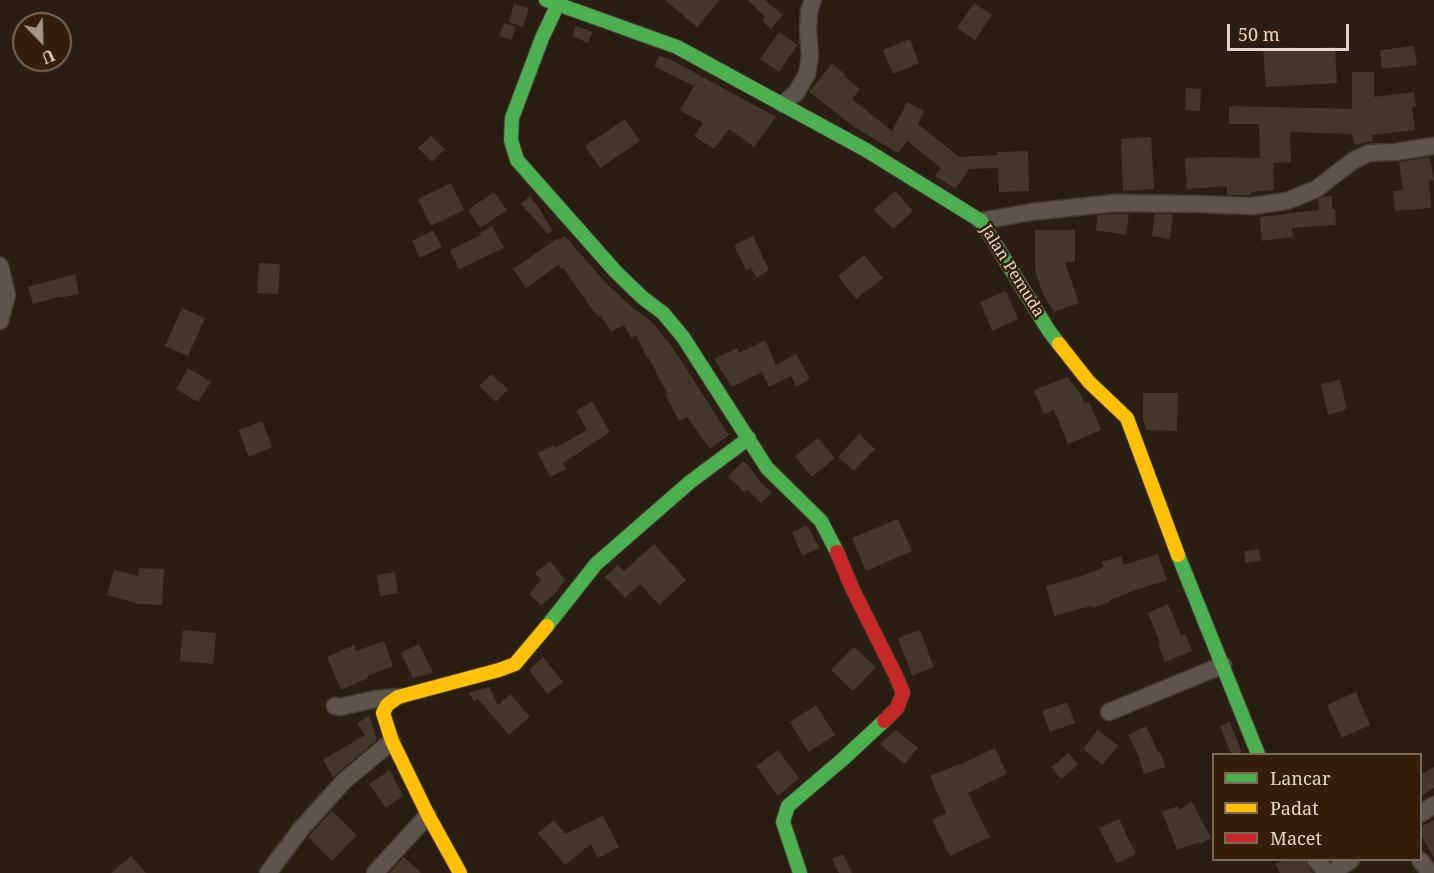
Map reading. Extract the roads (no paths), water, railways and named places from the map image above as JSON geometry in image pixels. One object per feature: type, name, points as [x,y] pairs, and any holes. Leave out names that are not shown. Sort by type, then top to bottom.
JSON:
[{"type":"street","points":[[783,105],[796,93],[807,74],[810,56],[809,10],[813,0]]},
{"type":"street","points":[[552,2],[542,38],[512,118],[511,140],[518,160],[616,272],[643,298],[663,313],[683,338],[767,468],[820,521],[834,543],[852,588],[903,693],[897,708],[891,715],[788,806],[783,822],[800,873]]},
{"type":"street","name":"Jalan Pemuda","points":[[552,2],[677,47],[866,150],[981,221],[1049,331],[1089,382],[1127,418],[1184,571],[1258,753]]},
{"type":"street","points":[[981,221],[1031,212],[1115,203],[1252,206],[1287,201],[1316,189],[1354,160],[1369,153],[1434,146]]},
{"type":"street","points":[[0,267],[7,295],[0,321]]},
{"type":"street","points":[[335,706],[398,697],[515,664],[596,564],[690,482],[749,438]]},
{"type":"street","points":[[1109,712],[1223,665]]},
{"type":"street","points":[[398,697],[387,705],[383,713],[392,741],[428,815],[460,873]]},
{"type":"street","points":[[268,873],[301,829],[344,781],[392,741]]},
{"type":"street","points":[[375,873],[428,815]]},
{"type":"street","points":[[1317,861],[1329,873],[1349,861]]},
{"type":"street","points":[[1421,861],[1430,873]]}]
